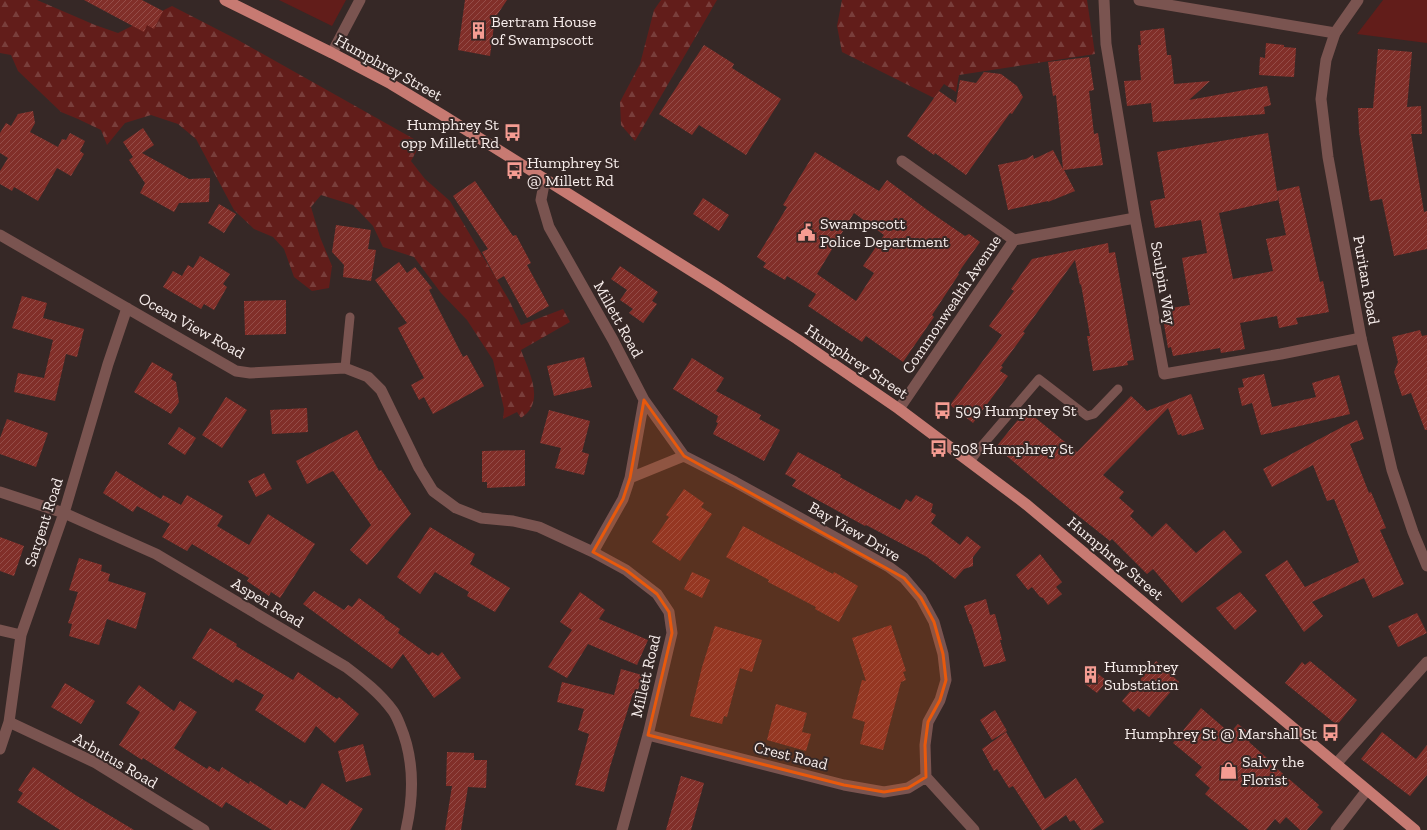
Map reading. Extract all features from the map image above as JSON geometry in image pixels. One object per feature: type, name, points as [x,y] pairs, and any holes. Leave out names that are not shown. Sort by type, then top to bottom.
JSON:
[{"type":"main road","name":"Humphrey Street","points":[[225,0],[391,84],[444,116],[720,289],[797,339],[899,409],[1027,505],[1415,830]]},
{"type":"street","points":[[332,53],[360,0]]},
{"type":"street","name":"Sculpin Way","points":[[1104,0],[1106,44],[1135,218],[1164,374],[1281,354],[1361,338]]},
{"type":"street","points":[[1139,0],[1335,33]]},
{"type":"street","name":"Puritan Road","points":[[1358,0],[1335,33],[1326,60],[1321,99],[1328,157],[1361,338],[1392,470],[1413,532],[1427,566]]},
{"type":"street","points":[[902,161],[1014,240]]},
{"type":"street","name":"Millett Road","points":[[545,179],[541,200],[549,227],[613,340],[644,400]]},
{"type":"street","name":"Commonwealth Avenue","points":[[899,409],[1014,240],[1135,218]]},
{"type":"street","name":"Ocean View Road","points":[[0,235],[236,371],[250,372],[345,368],[368,378],[381,390],[419,468],[433,491],[456,508],[481,518],[513,521],[539,527],[593,552]]},
{"type":"street","name":"Sargent Road","points":[[0,749],[9,722],[21,635],[64,514],[108,364],[127,308]]},
{"type":"street","points":[[593,552],[623,499],[630,478],[644,400]]},
{"type":"street","name":"Bay View Drive","points":[[644,400],[684,456],[735,482],[888,567],[904,578],[921,598],[934,622],[943,654],[946,680],[940,700],[928,722],[924,745],[926,777]]},
{"type":"street","points":[[630,478],[684,456]]},
{"type":"street","name":"Aspen Road","points":[[0,492],[64,514],[156,554],[346,667],[373,688],[394,712],[404,736],[411,764],[411,810],[406,830]]},
{"type":"street","name":"Millett Road","points":[[593,552],[626,570],[657,594],[669,612],[672,633],[648,735],[622,830]]},
{"type":"street","points":[[0,630],[21,635]]},
{"type":"street","points":[[1336,764],[1427,662]]},
{"type":"street","name":"Arbutus Road","points":[[9,722],[96,763],[204,830]]},
{"type":"street","name":"Crest Road","points":[[648,735],[844,785],[884,792],[908,788],[926,777]]},
{"type":"street","points":[[926,777],[974,830]]},
{"type":"street","points":[[1336,830],[1367,790]]},
{"type":"lane","points":[[345,368],[350,317]]},
{"type":"lane","points":[[970,462],[980,448],[1039,379],[1087,416],[1094,414],[1118,389]]},
{"type":"highlighted area","points":[[644,400],[684,456],[904,578],[921,598],[934,622],[943,654],[946,680],[940,700],[928,722],[925,745],[926,777],[908,788],[884,792],[844,785],[648,735],[672,633],[669,612],[657,594],[626,570],[593,552],[623,499],[630,478]]},
{"type":"green space","points":[[0,0],[37,0],[95,25],[118,33],[172,6],[238,40],[421,143],[411,161],[425,179],[450,201],[509,300],[521,325],[563,309],[570,322],[521,350],[533,386],[533,404],[529,411],[521,418],[517,412],[503,419],[504,409],[493,360],[467,320],[441,293],[414,257],[383,247],[373,226],[353,205],[321,195],[311,207],[320,237],[332,266],[329,288],[312,291],[294,277],[284,249],[273,237],[254,229],[234,210],[196,139],[178,124],[151,115],[125,123],[107,145],[101,130],[61,112],[18,71],[11,55],[0,53]]},
{"type":"green space","points":[[279,0],[346,0],[332,26]]},
{"type":"green space","points":[[661,0],[717,0],[635,141],[621,125],[620,102],[640,64],[654,10]]},
{"type":"green space","points":[[842,0],[1087,0],[1095,54],[959,75],[956,92],[944,84],[934,98],[842,52],[837,26]]},
{"type":"green space","points":[[1383,0],[1427,0],[1427,43],[1357,34]]},
{"type":"building","points":[[84,0],[142,0],[163,11],[154,29],[147,25],[144,32]]},
{"type":"building","name":"Bertram House of Swampscott","points":[[465,0],[507,0],[495,18],[490,56],[458,50]]},
{"type":"building","points":[[1164,28],[1167,55],[1171,55],[1174,84],[1210,81],[1189,100],[1267,86],[1271,105],[1264,107],[1265,114],[1153,122],[1151,103],[1127,106],[1124,81],[1141,80],[1138,45],[1141,45],[1140,31]]},
{"type":"building","points":[[1266,43],[1296,48],[1294,77],[1259,75],[1260,57],[1265,58]]},
{"type":"building","points":[[704,45],[734,64],[732,68],[781,99],[746,155],[699,125],[692,135],[659,114]]},
{"type":"building","points":[[1378,49],[1412,52],[1407,107],[1421,106],[1422,134],[1411,134],[1424,212],[1427,211],[1427,249],[1394,256],[1382,199],[1370,201],[1359,132],[1358,108],[1373,108]]},
{"type":"building","points":[[1089,57],[1094,90],[1089,91],[1094,134],[1098,133],[1103,165],[1064,170],[1075,191],[1048,202],[1008,210],[998,165],[1026,159],[1033,155],[1034,159],[1053,150],[1063,169],[1056,95],[1053,96],[1048,62]]},
{"type":"building","points":[[984,72],[1001,74],[1017,86],[1023,97],[966,175],[935,153],[934,155],[907,136],[939,91],[956,103],[960,80],[976,83]]},
{"type":"building","points":[[33,111],[35,123],[30,132],[58,147],[62,139],[66,140],[70,133],[85,141],[80,151],[84,154],[71,176],[57,168],[38,201],[14,187],[12,191],[0,184],[0,171],[8,158],[0,153],[0,133],[6,123],[11,126],[18,114]]},
{"type":"building","points":[[143,128],[154,145],[142,153],[189,179],[210,178],[209,202],[179,203],[174,212],[140,193],[145,183],[129,160],[133,157],[123,142]]},
{"type":"building","points":[[1268,133],[1277,191],[1299,186],[1320,282],[1323,281],[1329,312],[1296,318],[1298,324],[1279,328],[1277,316],[1240,323],[1245,349],[1221,353],[1220,348],[1173,356],[1171,347],[1168,348],[1162,312],[1165,312],[1165,309],[1190,305],[1182,258],[1207,253],[1201,220],[1155,228],[1150,201],[1165,198],[1157,152]],"holes":[[[1279,200],[1286,235],[1266,239],[1273,271],[1233,279],[1219,213]]]},
{"type":"building","points":[[815,152],[879,191],[887,180],[965,236],[969,234],[980,242],[958,273],[959,274],[932,315],[934,317],[903,362],[866,336],[862,342],[808,306],[816,294],[787,276],[785,280],[763,267],[766,263],[757,257],[787,207],[783,205]],"holes":[[[854,213],[884,235],[863,266],[874,273],[856,301],[817,274]]]},
{"type":"building","points":[[475,181],[513,236],[516,235],[531,263],[527,265],[549,306],[527,318],[504,276],[497,280],[482,252],[488,249],[453,196]]},
{"type":"building","points":[[703,198],[729,215],[719,231],[693,214]]},
{"type":"building","points":[[219,204],[236,214],[224,233],[208,223]]},
{"type":"building","points":[[336,225],[371,230],[368,249],[376,250],[371,281],[343,277],[344,265],[332,252]]},
{"type":"building","points":[[1108,243],[1109,253],[1115,252],[1134,360],[1127,361],[1128,365],[1093,371],[1087,336],[1090,336],[1081,284],[1080,285],[1075,260],[1023,332],[1025,333],[1001,366],[1003,367],[1000,371],[1008,376],[973,423],[950,405],[1002,335],[989,326],[1014,291],[1011,289],[1032,259]]},
{"type":"building","points":[[200,256],[230,274],[223,284],[227,287],[214,310],[204,304],[201,309],[163,287],[173,271],[182,276],[188,265],[193,268]]},
{"type":"building","points":[[399,262],[407,273],[415,267],[432,288],[429,290],[463,357],[467,355],[484,386],[433,414],[424,397],[419,400],[411,385],[424,378],[398,328],[407,323],[375,280]]},
{"type":"building","points":[[620,266],[658,292],[652,301],[657,304],[643,323],[629,313],[633,309],[620,300],[627,290],[611,279]]},
{"type":"building","points":[[22,296],[47,303],[43,318],[84,329],[77,357],[66,354],[55,401],[14,392],[18,373],[44,378],[53,340],[12,328]]},
{"type":"building","points":[[286,300],[286,334],[245,335],[244,301]]},
{"type":"building","points":[[1420,330],[1422,336],[1427,335],[1427,430],[1425,430],[1411,393],[1402,396],[1394,372],[1398,362],[1392,337]]},
{"type":"building","points":[[584,357],[592,387],[554,396],[547,366]]},
{"type":"building","points":[[692,358],[724,378],[716,391],[761,415],[759,419],[780,430],[764,461],[713,434],[718,423],[716,422],[718,416],[673,389]]},
{"type":"building","points":[[152,362],[173,374],[171,379],[176,382],[179,402],[171,414],[134,392]]},
{"type":"building","points":[[1264,374],[1272,407],[1316,397],[1312,383],[1339,375],[1350,414],[1261,435],[1252,403],[1242,406],[1238,388],[1244,387],[1242,379]]},
{"type":"building","points":[[1191,394],[1204,429],[1182,436],[1181,434],[1178,435],[1168,408],[1103,475],[1124,492],[1119,498],[1134,511],[1130,516],[1152,537],[1166,523],[1196,553],[1224,530],[1242,552],[1182,603],[1153,569],[1147,574],[1112,539],[1110,541],[996,447],[1026,410],[1077,452],[1131,396],[1147,411]]},
{"type":"building","points":[[226,397],[247,410],[222,448],[202,435]]},
{"type":"building","points":[[307,408],[308,432],[272,434],[270,410]]},
{"type":"building","points":[[549,410],[590,421],[582,452],[589,454],[584,475],[555,468],[561,448],[540,443]]},
{"type":"building","points":[[7,419],[48,433],[36,467],[0,454],[0,438]]},
{"type":"building","points":[[1357,420],[1364,439],[1350,444],[1369,493],[1371,492],[1386,528],[1380,530],[1404,584],[1373,598],[1364,578],[1312,602],[1323,616],[1304,632],[1265,575],[1287,560],[1305,587],[1359,562],[1334,499],[1327,501],[1313,465],[1272,487],[1263,469]]},
{"type":"building","points":[[179,427],[196,438],[185,455],[168,444]]},
{"type":"building","points":[[357,430],[379,471],[381,470],[411,514],[367,565],[350,550],[371,525],[333,471],[307,484],[296,461]]},
{"type":"building","points":[[525,450],[525,486],[487,488],[487,482],[482,482],[482,451]]},
{"type":"building","points":[[798,452],[841,475],[840,477],[900,510],[906,499],[911,502],[916,495],[933,504],[931,512],[936,515],[931,523],[960,545],[967,536],[981,547],[973,557],[973,566],[964,569],[955,579],[927,557],[866,525],[865,526],[792,486],[796,480],[785,474]]},
{"type":"building","points":[[116,471],[161,499],[163,495],[181,505],[187,495],[223,516],[217,526],[249,545],[268,514],[315,544],[280,598],[271,592],[269,596],[247,581],[249,578],[192,544],[187,551],[162,537],[170,524],[137,506],[133,512],[103,493]]},
{"type":"building","points":[[264,473],[272,489],[256,497],[248,481]]},
{"type":"building","points":[[684,489],[704,503],[701,507],[712,514],[680,561],[652,542],[669,517],[666,515]]},
{"type":"building","points":[[743,526],[833,574],[834,572],[858,586],[839,622],[815,609],[816,607],[768,582],[769,580],[726,557]]},
{"type":"building","points":[[430,527],[475,554],[470,564],[510,588],[495,612],[467,596],[469,592],[435,572],[420,594],[397,577]]},
{"type":"building","points":[[0,537],[24,546],[14,576],[0,571]]},
{"type":"building","points":[[1040,554],[1062,582],[1056,587],[1062,594],[1048,605],[1032,587],[1028,590],[1016,575]]},
{"type":"building","points":[[79,558],[102,565],[101,571],[110,574],[108,581],[146,593],[136,629],[107,619],[99,645],[69,636],[72,624],[68,623],[78,592],[69,590]]},
{"type":"building","points":[[692,572],[710,580],[702,598],[684,589]]},
{"type":"building","points":[[314,591],[344,610],[348,605],[352,607],[359,598],[400,629],[398,633],[429,655],[432,652],[438,656],[442,652],[461,678],[434,698],[403,654],[392,669],[303,604]]},
{"type":"building","points":[[580,592],[605,610],[599,619],[648,640],[637,665],[588,644],[567,678],[548,667],[572,630],[560,622]]},
{"type":"building","points":[[1240,592],[1257,611],[1235,630],[1216,608]]},
{"type":"building","points":[[986,599],[990,615],[995,614],[1006,661],[984,667],[964,606]]},
{"type":"building","points":[[1417,613],[1427,633],[1398,647],[1388,626]]},
{"type":"building","points":[[891,625],[906,671],[903,672],[906,680],[901,682],[883,750],[860,744],[865,722],[852,718],[862,680],[866,681],[852,638]]},
{"type":"building","points":[[715,626],[762,640],[752,672],[740,668],[727,717],[724,716],[722,724],[690,716],[702,667]]},
{"type":"building","points":[[210,628],[237,644],[236,646],[293,680],[298,672],[337,699],[339,697],[359,714],[335,743],[316,726],[305,743],[255,710],[264,695],[236,679],[233,683],[192,658]]},
{"type":"building","points":[[1156,661],[1179,682],[1149,717],[1138,708],[1134,712],[1122,701]]},
{"type":"building","points":[[1310,661],[1357,700],[1337,725],[1285,683],[1302,662],[1305,665]]},
{"type":"building","points":[[621,669],[642,675],[637,694],[633,693],[610,767],[604,792],[575,785],[589,734],[578,730],[584,709],[557,702],[562,682],[614,695]]},
{"type":"building","name":"Humphrey Substation","points":[[1092,669],[1107,681],[1097,693],[1085,684],[1085,677]]},
{"type":"building","points":[[65,683],[95,701],[81,724],[51,707]]},
{"type":"building","points":[[139,685],[174,711],[180,701],[197,712],[174,748],[207,769],[209,766],[219,772],[222,767],[249,784],[250,781],[287,805],[290,800],[305,809],[322,783],[363,809],[350,830],[272,830],[226,802],[222,808],[143,758],[142,760],[119,745],[140,712],[126,703]]},
{"type":"building","points":[[776,704],[807,713],[802,732],[811,734],[806,751],[767,740]]},
{"type":"building","points":[[1201,708],[1230,733],[1238,724],[1253,736],[1249,742],[1268,759],[1267,760],[1319,805],[1317,807],[1323,812],[1307,830],[1300,830],[1286,817],[1280,824],[1275,819],[1266,830],[1249,830],[1205,794],[1210,788],[1195,775],[1202,767],[1173,743]]},
{"type":"building","points":[[995,710],[1007,731],[992,740],[980,720]]},
{"type":"building","points":[[1006,732],[1045,799],[1076,778],[1104,822],[1092,830],[1081,830],[1074,820],[1070,822],[1066,815],[1042,830],[1013,786],[1009,788],[997,769],[994,771],[982,749]]},
{"type":"building","points":[[1382,732],[1416,759],[1427,745],[1427,775],[1410,796],[1361,759]]},
{"type":"building","points":[[363,744],[371,775],[346,782],[338,751]]},
{"type":"building","points":[[447,752],[474,753],[474,760],[487,760],[486,788],[468,787],[461,830],[445,830],[452,786],[446,786]]},
{"type":"building","points":[[33,767],[77,796],[134,830],[60,830],[17,802],[23,793],[18,790]]},
{"type":"building","points":[[681,776],[704,783],[691,830],[666,830]]},
{"type":"place","name":"Bertram House of Swampscott","points":[[478,30]]},
{"type":"place","name":"Humphrey St opp Millett Rd","points":[[512,133]]},
{"type":"place","name":"Humphrey St @ Millett Rd","points":[[514,171]]},
{"type":"place","name":"Swampscott Police Department","points":[[807,232]]},
{"type":"place","name":"509 Humphrey St","points":[[942,410]]},
{"type":"place","name":"508 Humphrey St","points":[[939,448]]},
{"type":"place","name":"Humphrey Substation","points":[[1091,675]]},
{"type":"place","name":"Humphrey St @ Marshall St","points":[[1330,733]]},
{"type":"place","name":"Salvy the Florist","points":[[1229,770]]}]
